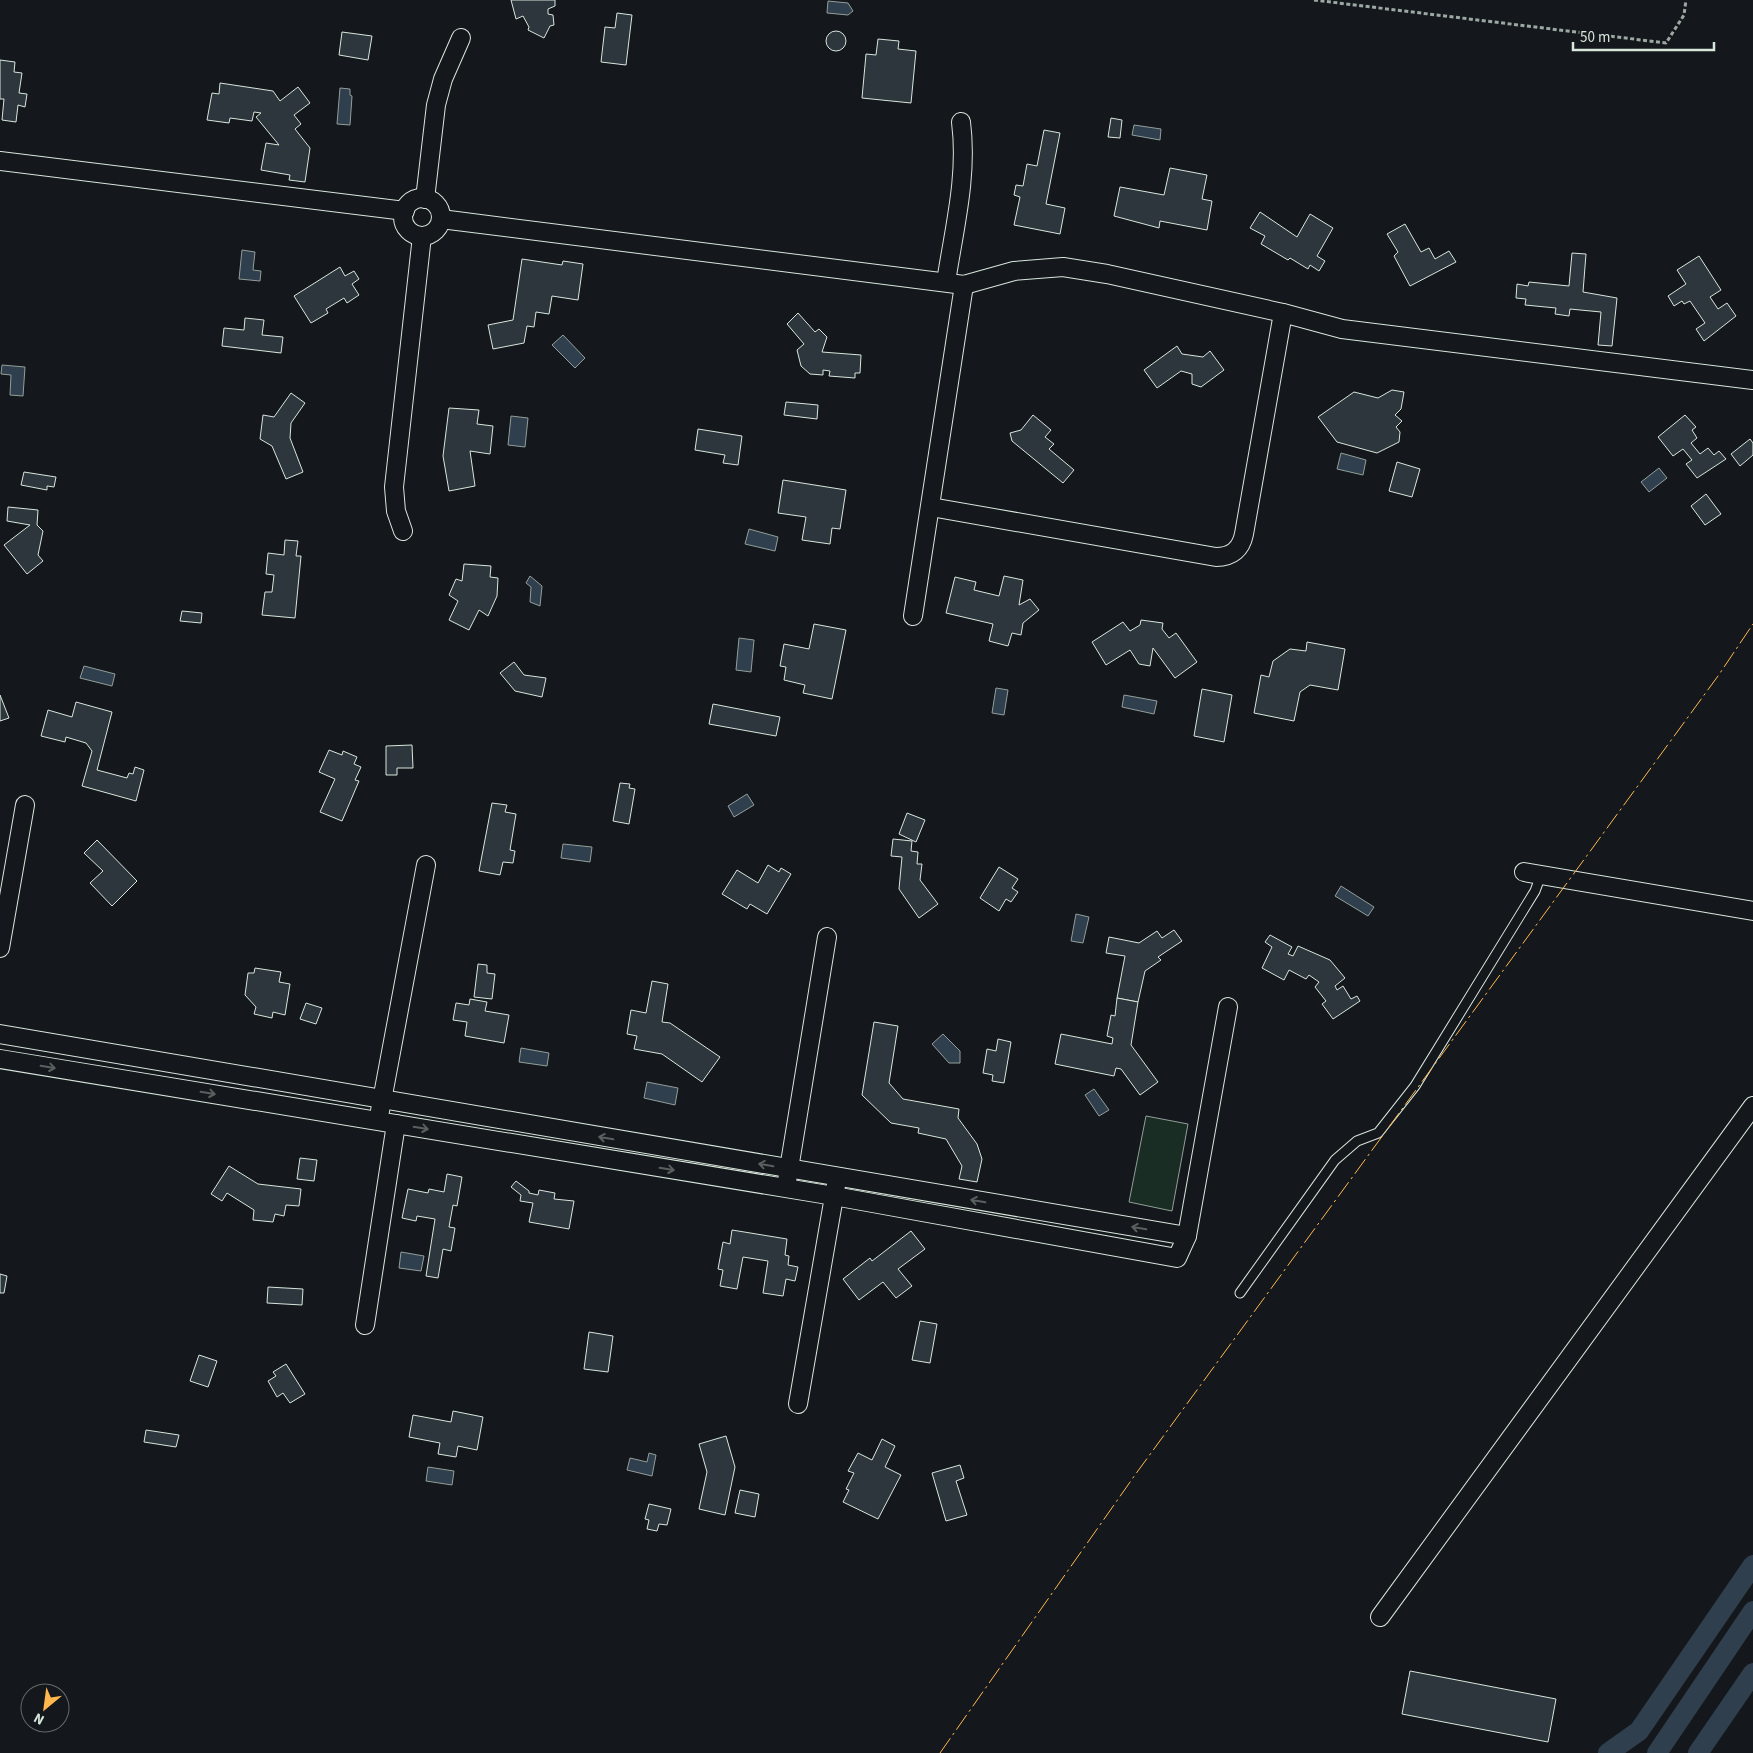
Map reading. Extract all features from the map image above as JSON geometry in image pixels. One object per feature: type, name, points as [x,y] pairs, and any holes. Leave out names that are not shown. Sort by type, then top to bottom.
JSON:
[{"type":"street","points":[[425,199],[436,105],[443,79],[461,38]]},
{"type":"street","points":[[946,282],[962,178],[964,150],[961,122]]},
{"type":"street","points":[[0,160],[405,211]]},
{"type":"street","points":[[425,199],[438,208],[441,219],[433,232],[422,236],[416,235],[407,228],[404,217],[405,211],[412,202],[425,199]]},
{"type":"street","points":[[441,219],[964,285],[1014,271],[1063,267],[1107,274],[1283,313],[1342,330],[1753,380]]},
{"type":"street","points":[[403,531],[396,511],[394,487],[422,236]]},
{"type":"street","points":[[913,616],[964,285]]},
{"type":"street","points":[[931,507],[1216,557],[1233,553],[1239,548],[1244,534],[1283,313]]},
{"type":"street","points":[[0,948],[25,805]]},
{"type":"street","points":[[378,1121],[426,864]]},
{"type":"street","points":[[1524,872],[1753,911]]},
{"type":"street","points":[[786,1189],[827,937]]},
{"type":"street","points":[[0,1059],[834,1196],[1177,1258],[1187,1236],[1228,1007]]},
{"type":"street","points":[[0,1034],[1187,1236]]},
{"type":"street","points":[[1380,1617],[1753,1106]]},
{"type":"street","points":[[365,1326],[396,1124]]},
{"type":"street","points":[[798,1404],[837,1177]]},
{"type":"lane","points":[[1240,1293],[1335,1160],[1358,1141],[1378,1132],[1414,1086],[1535,892],[1541,875]]},
{"type":"path","points":[[1314,0],[1666,43],[1684,15],[1686,0]]},
{"type":"green space","points":[[1146,1116],[1188,1124],[1172,1211],[1129,1202]]},
{"type":"water","points":[[828,1],[848,3],[853,11],[848,15],[827,13]]},
{"type":"water","points":[[340,88],[350,89],[350,95],[352,96],[350,125],[337,124]]},
{"type":"water","points":[[1134,125],[1161,129],[1160,140],[1132,135]]},
{"type":"water","points":[[242,250],[255,252],[253,270],[261,271],[260,281],[239,279]]},
{"type":"water","points":[[563,335],[585,358],[575,368],[552,345]]},
{"type":"water","points":[[2,365],[25,367],[23,396],[10,395],[11,375],[1,374]]},
{"type":"water","points":[[511,416],[528,418],[525,447],[508,445]]},
{"type":"water","points":[[1341,453],[1366,460],[1363,475],[1337,469]]},
{"type":"water","points":[[1659,468],[1667,478],[1649,492],[1641,482]]},
{"type":"water","points":[[749,529],[778,537],[775,551],[745,544]]},
{"type":"water","points":[[530,576],[542,586],[540,606],[530,602],[531,587],[526,583]]},
{"type":"water","points":[[739,638],[754,640],[751,672],[736,670]]},
{"type":"water","points":[[84,666],[115,674],[112,686],[80,678]]},
{"type":"water","points":[[996,688],[1008,690],[1004,715],[992,713]]},
{"type":"water","points":[[1124,695],[1157,701],[1154,714],[1122,707]]},
{"type":"water","points":[[747,794],[754,805],[734,817],[728,806]]},
{"type":"water","points":[[563,844],[592,847],[590,862],[561,858]]},
{"type":"water","points":[[1341,886],[1374,907],[1368,916],[1335,896]]},
{"type":"water","points":[[1076,914],[1089,917],[1083,943],[1071,941]]},
{"type":"water","points":[[943,1034],[960,1051],[960,1063],[949,1063],[932,1044]]},
{"type":"water","points":[[521,1048],[549,1053],[547,1066],[519,1062]]},
{"type":"water","points":[[647,1082],[678,1088],[675,1105],[644,1098]]},
{"type":"water","points":[[1094,1089],[1109,1110],[1099,1116],[1085,1095]]},
{"type":"water","points":[[401,1252],[424,1256],[421,1271],[399,1268]]},
{"type":"water","points":[[649,1453],[656,1455],[652,1476],[627,1470],[630,1458],[647,1462]]},
{"type":"water","points":[[428,1467],[454,1471],[452,1485],[426,1481]]},
{"type":"building","points":[[511,0],[555,0],[555,6],[548,9],[548,14],[553,15],[554,25],[550,26],[544,38],[528,30],[529,27],[523,16],[516,19]]},
{"type":"building","points":[[617,13],[632,15],[626,65],[601,62],[605,27],[615,28]]},
{"type":"building","points":[[836,31],[843,34],[846,41],[843,48],[836,51],[829,48],[826,41],[829,34]]},
{"type":"building","points":[[342,32],[372,36],[368,60],[339,55]]},
{"type":"building","points":[[878,39],[899,41],[898,49],[916,51],[911,103],[862,98],[866,54],[876,55]]},
{"type":"building","points":[[0,60],[15,62],[14,72],[22,73],[19,93],[27,94],[25,107],[18,105],[16,122],[2,120],[4,99],[0,99]]},
{"type":"building","points":[[220,83],[273,91],[280,101],[298,87],[310,103],[294,115],[301,124],[295,129],[310,148],[305,182],[289,180],[290,175],[261,170],[266,143],[279,145],[256,117],[261,113],[254,112],[252,121],[230,118],[229,123],[207,120],[212,93],[219,94]]},
{"type":"building","points":[[1111,118],[1122,120],[1120,138],[1108,137]]},
{"type":"building","points":[[1044,130],[1060,133],[1046,204],[1065,208],[1060,234],[1014,225],[1020,197],[1014,195],[1016,185],[1023,186],[1027,164],[1037,166]]},
{"type":"building","points":[[1170,168],[1207,175],[1202,199],[1212,201],[1207,230],[1160,221],[1159,228],[1114,216],[1120,187],[1164,195]]},
{"type":"building","points":[[1260,212],[1297,237],[1310,214],[1333,228],[1317,256],[1325,261],[1319,271],[1310,265],[1308,269],[1290,258],[1288,260],[1261,244],[1265,236],[1250,228]]},
{"type":"building","points":[[1405,224],[1421,252],[1429,248],[1435,259],[1449,251],[1456,262],[1410,286],[1394,256],[1398,252],[1387,234]]},
{"type":"building","points":[[1572,253],[1586,254],[1583,292],[1617,298],[1612,346],[1598,345],[1601,312],[1570,309],[1569,316],[1555,314],[1556,308],[1525,305],[1526,299],[1516,298],[1517,284],[1528,286],[1529,282],[1569,286]]},
{"type":"building","points":[[1699,256],[1721,290],[1710,297],[1718,309],[1727,303],[1736,316],[1704,341],[1696,329],[1705,323],[1690,301],[1684,304],[1682,301],[1674,306],[1668,296],[1686,284],[1677,270]]},
{"type":"building","points":[[522,259],[562,265],[563,261],[583,264],[578,300],[552,296],[549,314],[536,312],[534,327],[527,326],[524,343],[493,349],[488,325],[513,320]]},
{"type":"building","points":[[340,267],[345,276],[354,271],[359,279],[352,284],[359,295],[347,303],[344,298],[326,309],[328,313],[311,323],[294,296]]},
{"type":"building","points":[[798,313],[815,332],[819,329],[827,337],[822,352],[861,355],[860,373],[855,373],[855,378],[829,376],[830,371],[823,370],[823,375],[810,374],[801,366],[797,350],[804,344],[787,324]]},
{"type":"building","points":[[245,318],[264,320],[262,335],[283,337],[281,353],[222,346],[224,328],[244,330]]},
{"type":"building","points":[[1177,346],[1182,354],[1203,357],[1210,351],[1224,370],[1201,387],[1192,384],[1192,374],[1181,371],[1157,388],[1144,370]]},
{"type":"building","points":[[1392,390],[1404,392],[1401,409],[1395,415],[1402,421],[1396,427],[1400,432],[1399,442],[1377,453],[1337,442],[1318,417],[1354,392],[1378,398]]},
{"type":"building","points":[[291,393],[305,403],[291,423],[290,438],[303,472],[286,479],[272,446],[260,439],[263,415],[274,417]]},
{"type":"building","points":[[786,402],[818,405],[817,419],[784,415]]},
{"type":"building","points":[[449,408],[479,410],[477,424],[493,426],[490,454],[470,451],[475,486],[449,491],[443,456]]},
{"type":"building","points":[[1033,415],[1051,430],[1045,437],[1054,444],[1049,449],[1074,470],[1063,483],[1012,441],[1010,433],[1021,430]]},
{"type":"building","points":[[1685,415],[1696,427],[1692,430],[1697,438],[1691,443],[1700,454],[1708,448],[1714,455],[1719,451],[1726,459],[1697,478],[1686,464],[1692,460],[1683,449],[1673,456],[1658,437]]},
{"type":"building","points":[[698,429],[742,436],[738,465],[723,463],[725,455],[695,450]]},
{"type":"building","points":[[1750,439],[1753,443],[1753,455],[1740,466],[1731,454]]},
{"type":"building","points":[[1397,462],[1420,469],[1412,497],[1389,491]]},
{"type":"building","points":[[24,472],[56,477],[54,487],[47,486],[47,490],[21,485]]},
{"type":"building","points":[[783,480],[846,490],[840,529],[832,528],[830,544],[802,540],[806,517],[778,513]]},
{"type":"building","points":[[1706,494],[1721,514],[1705,525],[1691,506]]},
{"type":"building","points":[[8,507],[38,510],[37,525],[43,531],[38,555],[43,561],[27,574],[4,545],[30,525],[7,521]]},
{"type":"building","points":[[285,540],[298,541],[296,556],[301,556],[295,618],[262,615],[265,592],[272,592],[274,575],[266,574],[268,553],[284,555]]},
{"type":"building","points":[[464,564],[491,566],[490,577],[498,578],[497,596],[488,616],[479,610],[469,630],[449,620],[458,601],[449,595],[456,579],[462,581]]},
{"type":"building","points":[[1004,576],[1023,580],[1019,605],[1030,599],[1039,610],[1023,623],[1021,635],[1012,633],[1008,646],[989,641],[993,624],[946,613],[955,577],[976,582],[974,590],[999,596]]},
{"type":"building","points":[[182,611],[202,613],[201,623],[180,621]]},
{"type":"building","points":[[1141,620],[1163,623],[1162,629],[1169,638],[1176,633],[1197,662],[1175,678],[1153,648],[1150,666],[1139,664],[1130,650],[1106,665],[1092,642],[1123,622],[1130,631],[1140,625]]},
{"type":"building","points":[[814,624],[846,630],[832,699],[803,693],[805,685],[784,680],[786,667],[780,666],[784,644],[809,649]]},
{"type":"building","points":[[1307,642],[1345,649],[1338,690],[1310,685],[1300,692],[1294,721],[1254,713],[1261,675],[1269,677],[1273,661],[1290,649],[1306,651]]},
{"type":"building","points":[[514,662],[524,675],[546,678],[542,697],[515,691],[500,673]]},
{"type":"building","points":[[1202,689],[1232,695],[1224,742],[1194,736]]},
{"type":"building","points":[[0,695],[9,718],[0,721]]},
{"type":"building","points":[[76,702],[112,712],[97,770],[127,778],[129,773],[133,774],[135,767],[144,770],[136,801],[82,786],[92,751],[86,743],[66,737],[65,742],[41,736],[48,710],[72,717]]},
{"type":"building","points":[[713,704],[780,717],[776,736],[709,724]]},
{"type":"building","points":[[412,745],[413,768],[397,768],[397,775],[386,775],[386,746]]},
{"type":"building","points":[[329,750],[342,755],[343,751],[357,757],[354,764],[361,767],[355,780],[359,781],[342,821],[320,812],[335,779],[319,772]]},
{"type":"building","points":[[620,783],[630,784],[629,788],[635,789],[629,824],[613,821]]},
{"type":"building","points":[[492,803],[507,805],[505,812],[516,814],[510,850],[515,851],[513,863],[503,862],[500,875],[479,871]]},
{"type":"building","points":[[907,813],[925,820],[916,842],[899,834]]},
{"type":"building","points":[[893,839],[912,841],[911,851],[918,852],[917,864],[922,864],[920,880],[938,904],[919,918],[899,889],[902,857],[891,856]]},
{"type":"building","points":[[97,840],[137,881],[112,906],[90,883],[103,871],[84,853]]},
{"type":"building","points":[[768,865],[779,872],[781,868],[791,874],[767,914],[750,904],[747,909],[722,894],[737,870],[758,883]]},
{"type":"building","points":[[999,867],[1018,879],[1012,888],[1018,892],[1011,902],[1006,899],[999,911],[980,898]]},
{"type":"building","points":[[1174,930],[1182,941],[1158,957],[1161,960],[1145,971],[1138,1002],[1117,998],[1125,956],[1106,953],[1109,937],[1139,943],[1157,931],[1162,938]]},
{"type":"building","points":[[1270,935],[1292,947],[1288,954],[1293,956],[1298,946],[1330,960],[1345,978],[1335,986],[1337,990],[1343,986],[1351,999],[1357,996],[1360,1001],[1333,1019],[1322,1004],[1326,1001],[1315,987],[1319,982],[1309,975],[1306,979],[1289,970],[1284,980],[1262,968],[1272,947],[1265,942]]},
{"type":"building","points":[[478,964],[487,965],[487,973],[495,974],[492,999],[474,997]]},
{"type":"building","points":[[255,968],[281,972],[279,982],[290,984],[285,1015],[273,1012],[272,1018],[254,1014],[256,1007],[245,995],[248,973],[254,973]]},
{"type":"building","points":[[652,981],[668,984],[662,1022],[670,1023],[720,1057],[702,1082],[662,1054],[634,1049],[637,1036],[627,1034],[631,1010],[646,1013]]},
{"type":"building","points":[[1117,998],[1138,1002],[1131,1045],[1158,1082],[1140,1095],[1121,1069],[1116,1068],[1114,1076],[1055,1064],[1061,1034],[1112,1044],[1113,1038],[1107,1036],[1111,1015],[1115,1016]]},
{"type":"building","points":[[470,999],[487,1002],[485,1011],[509,1015],[504,1043],[465,1036],[467,1022],[453,1020],[456,1003],[469,1005]]},
{"type":"building","points":[[306,1003],[322,1008],[316,1024],[300,1019]]},
{"type":"building","points":[[874,1022],[898,1026],[889,1083],[903,1099],[959,1109],[958,1118],[977,1144],[982,1159],[977,1182],[959,1179],[962,1166],[946,1139],[918,1133],[919,1128],[891,1123],[862,1095]]},
{"type":"building","points":[[998,1039],[1011,1042],[1004,1083],[992,1081],[993,1075],[983,1073],[987,1049],[996,1051]]},
{"type":"building","points":[[300,1158],[317,1160],[314,1181],[297,1179]]},
{"type":"building","points":[[229,1166],[258,1184],[301,1189],[299,1206],[286,1205],[284,1216],[275,1214],[273,1222],[253,1220],[254,1210],[227,1193],[222,1201],[211,1194]]},
{"type":"building","points":[[447,1174],[462,1177],[457,1206],[453,1205],[449,1227],[455,1228],[451,1251],[443,1249],[438,1278],[426,1276],[435,1219],[417,1216],[416,1221],[402,1218],[408,1189],[428,1193],[429,1189],[444,1192]]},
{"type":"building","points":[[516,1181],[529,1193],[538,1195],[539,1190],[555,1193],[554,1199],[574,1201],[569,1229],[529,1222],[533,1203],[520,1201],[521,1195],[511,1187]]},
{"type":"building","points":[[732,1230],[787,1239],[785,1255],[789,1256],[788,1265],[798,1267],[795,1281],[786,1279],[783,1296],[763,1293],[768,1261],[743,1257],[737,1289],[720,1286],[723,1270],[718,1269],[723,1242],[730,1244]]},
{"type":"building","points":[[911,1231],[925,1249],[898,1269],[912,1286],[896,1298],[883,1282],[859,1300],[843,1279],[870,1258],[872,1261]]},
{"type":"building","points":[[0,1274],[7,1276],[4,1293],[0,1293]]},
{"type":"building","points":[[268,1287],[303,1289],[302,1305],[267,1303]]},
{"type":"building","points":[[920,1321],[937,1324],[930,1363],[912,1360]]},
{"type":"building","points":[[589,1332],[613,1336],[608,1372],[584,1369]]},
{"type":"building","points":[[199,1355],[217,1361],[208,1387],[190,1381]]},
{"type":"building","points":[[286,1364],[305,1394],[290,1403],[283,1393],[277,1397],[268,1381],[276,1376],[273,1372]]},
{"type":"building","points":[[453,1411],[483,1417],[477,1450],[458,1446],[456,1457],[438,1454],[440,1443],[409,1437],[413,1415],[451,1422]]},
{"type":"building","points":[[146,1430],[179,1435],[176,1447],[144,1442]]},
{"type":"building","points":[[726,1436],[735,1467],[725,1515],[699,1509],[707,1472],[699,1444]]},
{"type":"building","points":[[882,1439],[895,1446],[885,1467],[901,1475],[878,1519],[843,1502],[849,1490],[846,1489],[854,1473],[848,1471],[858,1453],[872,1460]]},
{"type":"building","points":[[960,1465],[964,1478],[956,1481],[967,1515],[946,1521],[932,1473]]},
{"type":"building","points":[[740,1490],[759,1494],[755,1517],[735,1513]]},
{"type":"building","points":[[649,1504],[671,1509],[667,1525],[659,1524],[657,1531],[647,1529],[649,1520],[645,1519]]},
{"type":"building","points":[[1410,1671],[1556,1699],[1548,1742],[1402,1714]]},
{"type":"waterway","points":[[1608,1753],[1639,1731],[1753,1565]]},
{"type":"waterway","points":[[1657,1753],[1753,1611]]},
{"type":"waterway","points":[[1698,1753],[1753,1673]]},
{"type":"power","points":[[940,1753],[1135,1475],[1718,676],[1753,624]]}]
